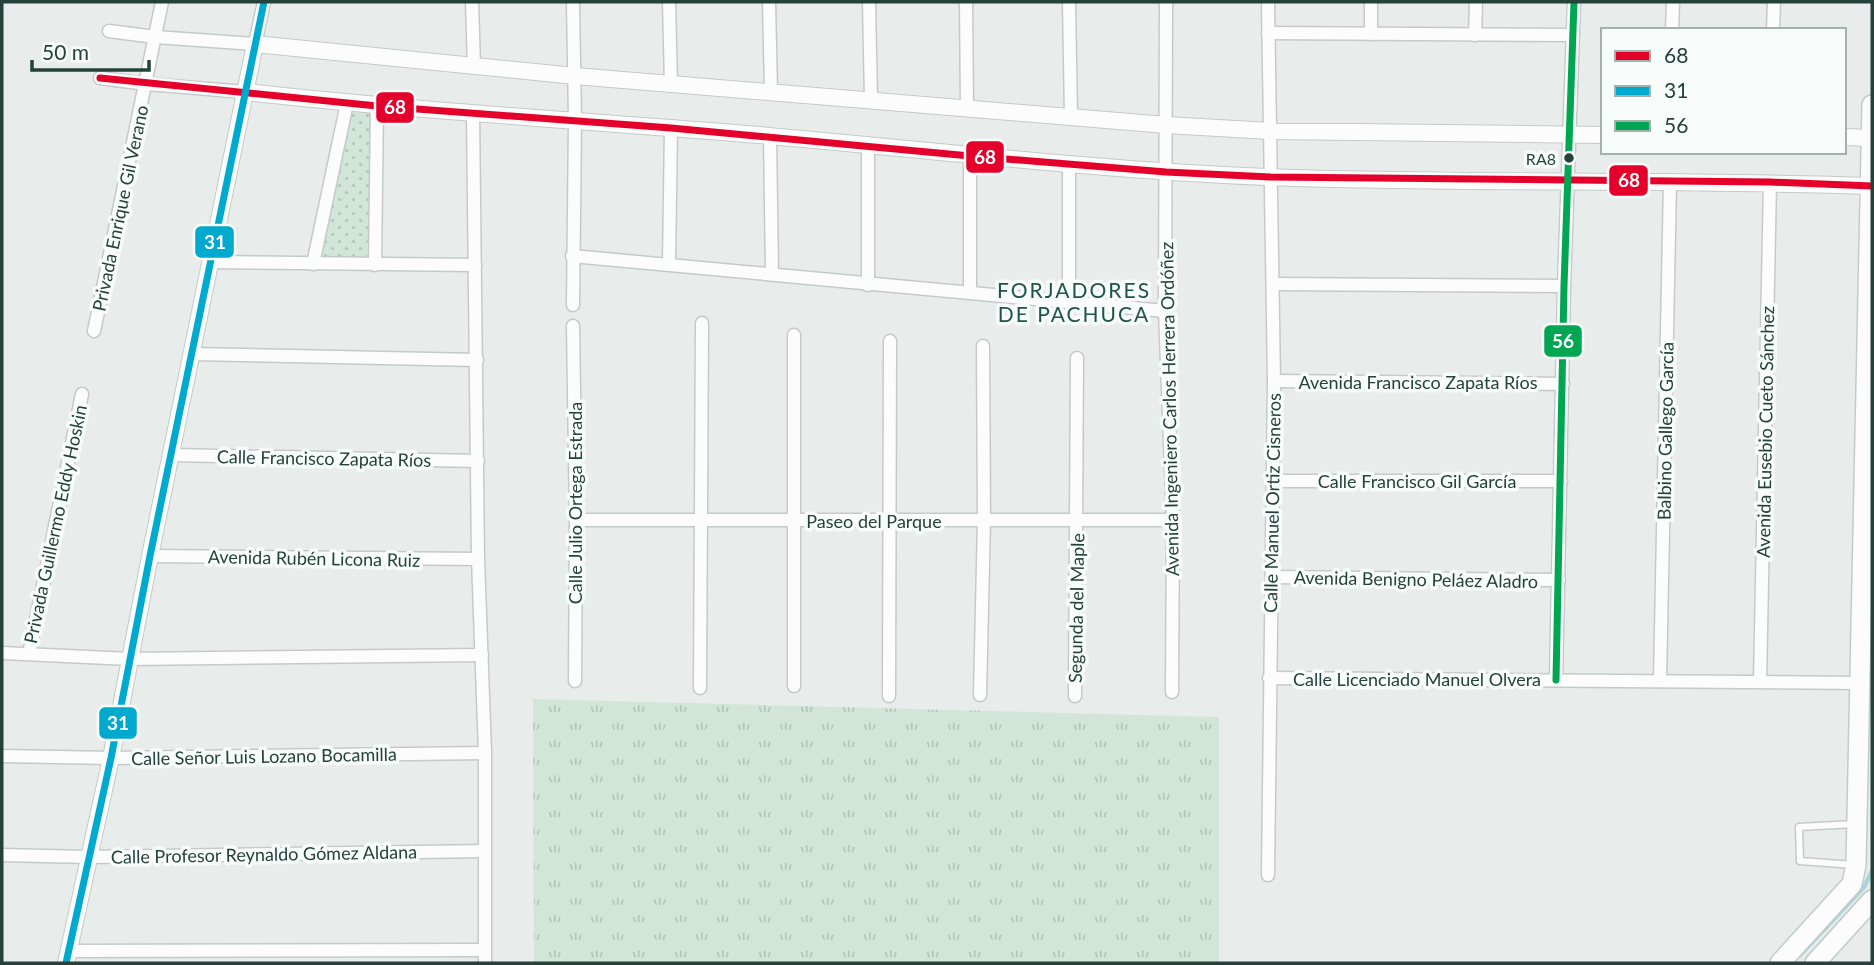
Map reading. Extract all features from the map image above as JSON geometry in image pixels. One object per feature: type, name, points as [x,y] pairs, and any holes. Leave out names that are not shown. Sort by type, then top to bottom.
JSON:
[{"type":"main road","points":[[1780,963],[1852,884],[1856,865],[1860,683],[1867,653],[1872,105]]},
{"type":"main road","points":[[1815,963],[1872,900]]},
{"type":"street","name":"Privada Enrique Gil Verano","points":[[94,331],[162,2]]},
{"type":"street","points":[[264,2],[111,758],[68,957],[485,950]]},
{"type":"street","points":[[472,2],[474,67]]},
{"type":"street","points":[[573,2],[573,305]]},
{"type":"street","points":[[670,2],[671,84]]},
{"type":"street","points":[[769,2],[771,92]]},
{"type":"street","points":[[869,2],[871,100]]},
{"type":"street","points":[[966,2],[967,109]]},
{"type":"street","points":[[1069,2],[1071,116]]},
{"type":"street","name":"Avenida Ingeniero Carlos Herrera Ordóñez","points":[[1166,2],[1165,311],[1173,520],[1172,692]]},
{"type":"street","name":"Calle Manuel Ortiz Cisneros","points":[[1268,2],[1274,381],[1268,875]]},
{"type":"street","points":[[1370,2],[1371,34]]},
{"type":"street","points":[[1475,35],[1476,2]]},
{"type":"street","points":[[1556,680],[1564,286],[1574,2]]},
{"type":"street","points":[[1672,28],[1673,2]]},
{"type":"street","points":[[1773,2],[1773,28]]},
{"type":"street","points":[[109,31],[575,76],[1167,125],[1270,131],[1601,135]]},
{"type":"street","points":[[1268,33],[1573,35]]},
{"type":"street","points":[[100,78],[377,106],[770,136],[1166,172],[1270,177],[1770,182],[1871,186]]},
{"type":"street","points":[[313,264],[347,103]]},
{"type":"street","points":[[375,265],[377,106]]},
{"type":"street","points":[[473,112],[478,559],[485,753],[485,963]]},
{"type":"street","points":[[669,264],[671,128]]},
{"type":"street","points":[[770,136],[772,273]]},
{"type":"street","points":[[1846,137],[1872,138]]},
{"type":"street","points":[[868,146],[868,285]]},
{"type":"street","points":[[970,156],[970,293]]},
{"type":"street","points":[[1069,164],[1069,302]]},
{"type":"street","name":"Balbino Gallego García","points":[[1660,680],[1670,181]]},
{"type":"street","name":"Avenida Eusebio Cueto Sánchez","points":[[1760,682],[1770,182]]},
{"type":"street","points":[[572,256],[1165,311]]},
{"type":"street","points":[[211,262],[475,265]]},
{"type":"street","points":[[1273,284],[1564,286]]},
{"type":"street","points":[[700,688],[702,323]]},
{"type":"street","name":"Calle Julio Ortega Estrada","points":[[573,326],[575,681]]},
{"type":"street","points":[[794,335],[794,686]]},
{"type":"street","points":[[890,341],[890,696]]},
{"type":"street","points":[[980,695],[984,520],[983,346]]},
{"type":"street","points":[[191,354],[477,360]]},
{"type":"street","name":"Segunda del Maple","points":[[1075,696],[1077,358]]},
{"type":"street","name":"Avenida Francisco Zapata Ríos","points":[[1274,381],[1563,384]]},
{"type":"street","name":"Privada Guillermo Eddy Hoskin","points":[[29,654],[82,394]]},
{"type":"street","name":"Calle Francisco Zapata Ríos","points":[[171,455],[478,461]]},
{"type":"street","name":"Calle Francisco Gil García","points":[[1274,481],[1561,481]]},
{"type":"street","name":"Paseo del Parque","points":[[576,520],[1173,520]]},
{"type":"street","name":"Avenida Rubén Licona Ruiz","points":[[150,556],[478,559]]},
{"type":"street","name":"Avenida Benigno Peláez Aladro","points":[[1272,577],[1559,580]]},
{"type":"street","points":[[2,653],[130,659],[482,655]]},
{"type":"street","name":"Calle Licenciado Manuel Olvera","points":[[1269,678],[1860,683]]},
{"type":"street","name":"Calle Señor Luis Lozano Bocamilla","points":[[2,756],[111,758],[485,753]]},
{"type":"street","name":"Calle Profesor Reynaldo Gómez Aldana","points":[[2,855],[89,857],[485,851]]},
{"type":"lane","points":[[1856,865],[1800,861],[1800,827],[1857,824]]},
{"type":"green space","points":[[349,108],[374,109],[367,257],[316,260]]},
{"type":"green space","points":[[533,699],[1219,717],[1219,963],[534,963]]},
{"type":"waterway","points":[[1800,955],[1864,887],[1872,871]]},
{"type":"transit line","name":"31","points":[[66,963],[111,758],[264,2]]},
{"type":"transit line","name":"56","points":[[1556,680],[1564,286],[1574,2]]},
{"type":"transit line","name":"68","points":[[100,78],[377,106],[671,128],[1166,172],[1270,177],[1770,182],[1872,186]]},
{"type":"place","name":"RA8","points":[[1569,158]]},
{"type":"district","name":"FORJADORES DE PACHUCA","points":[[1074,301]]}]
